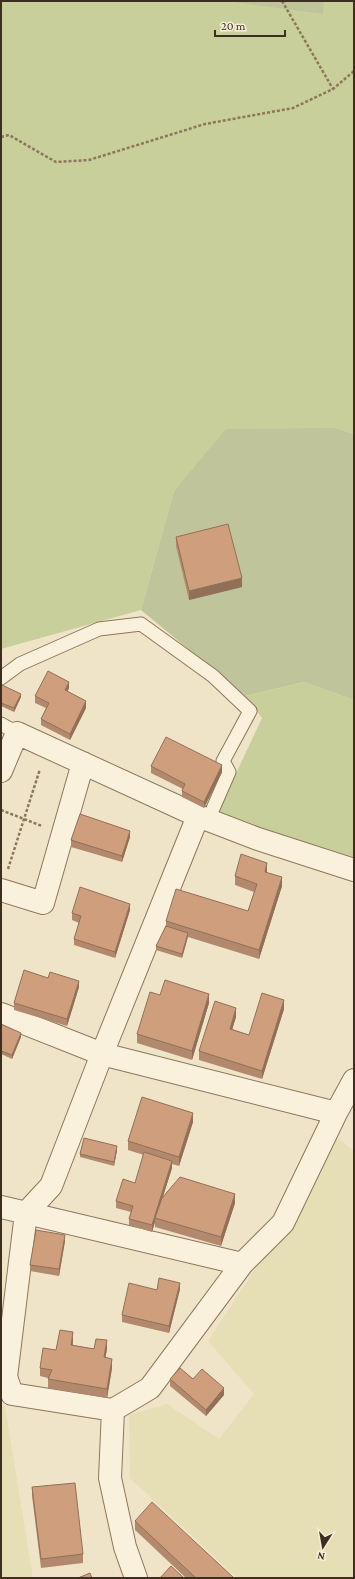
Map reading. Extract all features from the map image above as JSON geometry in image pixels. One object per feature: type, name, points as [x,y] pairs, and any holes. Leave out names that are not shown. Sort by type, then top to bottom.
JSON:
[{"type":"street","points":[[1,771],[9,729],[203,818],[258,839],[354,870]]},
{"type":"street","points":[[1,890],[43,903],[82,763]]},
{"type":"street","points":[[203,818],[102,1054],[51,1186],[26,1213],[6,1377],[12,1394],[113,1410],[150,1388],[242,1264],[283,1223],[336,1113],[354,1080]]},
{"type":"street","points":[[1,1014],[102,1054],[336,1113]]},
{"type":"street","points":[[1,1207],[242,1264]]},
{"type":"street","points":[[113,1410],[110,1478],[125,1547],[136,1578]]},
{"type":"lane","points":[[1,678],[20,664],[99,629],[141,624],[213,676],[250,711],[223,761],[229,772],[203,818]]},
{"type":"path","points":[[282,1],[333,89]]},
{"type":"path","points":[[1,137],[9,135],[56,162],[89,160],[205,124],[293,108],[333,89],[354,71]]},
{"type":"path","points":[[1,890],[48,747]]},
{"type":"path","points":[[1,810],[62,834]]},
{"type":"shaded area","points":[[338,1138],[354,1151],[354,1578],[237,1578],[130,1478],[129,1415],[167,1404],[219,1439],[254,1394],[208,1341]]},
{"type":"shaded area","points":[[5,1406],[33,1578],[1,1578],[1,1408]]},
{"type":"green space","points":[[1,1],[354,1],[354,434],[336,428],[174,491],[141,610],[1,649]]},
{"type":"green space","points":[[226,1],[324,1],[323,14]]},
{"type":"green space","points":[[336,428],[354,434],[354,700],[304,682],[245,696],[141,610],[174,491],[226,429]]},
{"type":"green space","points":[[304,682],[354,700],[354,862],[217,814],[262,718],[245,696]]},
{"type":"building","points":[[228,524],[242,578],[189,591],[176,537]]},
{"type":"building","points":[[48,671],[69,682],[65,690],[86,701],[70,734],[41,719],[49,703],[35,696]]},
{"type":"building","points":[[2,685],[21,694],[14,708],[1,703]]},
{"type":"building","points":[[166,737],[222,765],[204,802],[182,791],[185,784],[151,766]]},
{"type":"building","points":[[80,814],[130,831],[122,856],[71,840]]},
{"type":"building","points":[[241,854],[267,863],[265,872],[282,877],[259,950],[166,921],[176,889],[248,911],[257,884],[235,876]]},
{"type":"building","points":[[80,887],[130,904],[115,952],[74,939],[81,916],[72,913]]},
{"type":"building","points":[[166,926],[188,933],[182,954],[156,946]]},
{"type":"building","points":[[24,970],[48,978],[50,972],[79,981],[67,1019],[14,1003]]},
{"type":"building","points":[[165,980],[209,994],[192,1051],[137,1034],[150,992],[160,995]]},
{"type":"building","points":[[262,993],[284,1000],[262,1071],[199,1051],[215,1001],[236,1008],[230,1029],[249,1035]]},
{"type":"building","points":[[1,1024],[21,1033],[12,1055],[1,1051]]},
{"type":"building","points":[[142,1097],[193,1113],[179,1157],[128,1141]]},
{"type":"building","points":[[84,1138],[117,1146],[114,1162],[80,1154]]},
{"type":"building","points":[[144,1152],[172,1161],[152,1225],[129,1219],[133,1206],[116,1201],[123,1179],[135,1183]]},
{"type":"building","points":[[180,1177],[235,1194],[221,1237],[155,1218],[162,1198]]},
{"type":"building","points":[[36,1230],[65,1235],[59,1269],[30,1265]]},
{"type":"building","points":[[159,1278],[180,1283],[169,1326],[122,1315],[129,1283],[157,1290]]},
{"type":"building","points":[[60,1330],[73,1332],[71,1345],[94,1349],[96,1339],[107,1340],[104,1357],[112,1359],[107,1389],[48,1379],[52,1370],[40,1368],[43,1348],[56,1350]]},
{"type":"building","points":[[180,1368],[193,1379],[202,1369],[224,1388],[206,1410],[170,1379]]},
{"type":"building","points":[[75,1483],[83,1554],[41,1559],[32,1487]]},
{"type":"building","points":[[152,1502],[234,1578],[196,1578],[135,1521]]},
{"type":"building","points":[[171,1566],[184,1578],[160,1578]]},
{"type":"building","points":[[90,1573],[92,1578],[78,1578]]}]
